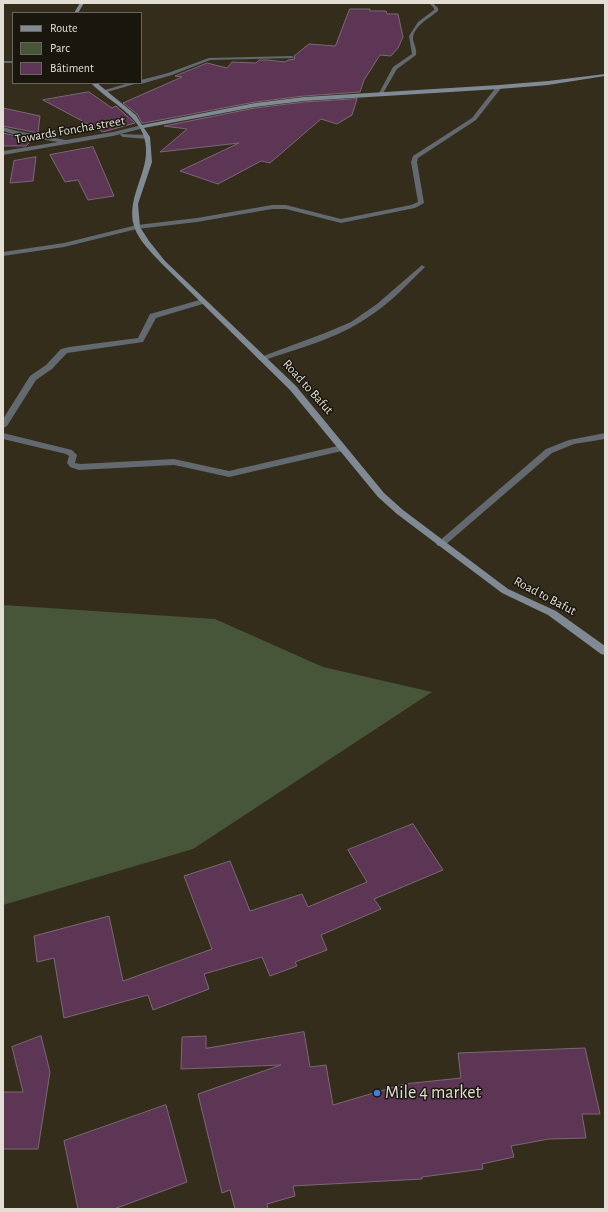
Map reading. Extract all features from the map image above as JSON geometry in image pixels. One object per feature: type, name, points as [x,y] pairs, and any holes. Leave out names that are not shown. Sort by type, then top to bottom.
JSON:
[{"type":"street","points":[[77,12],[82,3]]},
{"type":"street","points":[[380,94],[395,68],[414,55],[416,50],[411,41],[412,36],[423,19],[436,11],[436,8],[431,3]]},
{"type":"street","points":[[142,82],[170,74],[209,59],[292,57]]},
{"type":"street","points":[[142,127],[278,102],[548,83],[605,74]]},
{"type":"street","name":"Road to Bafut","points":[[95,84],[134,116],[147,137],[149,162],[135,204],[137,227],[146,242],[163,262],[293,388],[381,495],[441,544],[505,591],[552,612],[605,651]]},
{"type":"street","points":[[104,91],[131,84]]},
{"type":"street","points":[[3,254],[64,245],[137,227],[197,220],[280,206],[341,221],[413,207],[421,203],[414,162],[415,157],[474,119],[499,87]]},
{"type":"street","name":"Towards Foncha street","points":[[3,153],[113,134],[142,127]]},
{"type":"street","points":[[3,129],[69,142]]},
{"type":"street","points":[[113,134],[147,137]]},
{"type":"street","points":[[262,358],[343,328],[364,317],[383,303],[422,267]]},
{"type":"street","points":[[4,422],[33,378],[49,367],[64,351],[69,349],[140,340],[150,319],[153,316],[204,301]]},
{"type":"street","points":[[3,436],[70,452],[73,455],[71,463],[73,466],[79,467],[174,462],[188,464],[213,472],[229,474],[342,448]]},
{"type":"street","points":[[441,544],[549,451],[572,442],[605,436]]},
{"type":"green space","points":[[3,605],[215,619],[323,667],[432,692],[193,849],[3,905]]},
{"type":"building","points":[[350,9],[370,9],[370,11],[386,11],[387,14],[398,14],[403,37],[398,48],[391,56],[380,55],[364,80],[360,92],[304,96],[255,102],[144,123],[142,123],[137,114],[123,103],[182,77],[175,76],[207,63],[227,68],[232,62],[256,63],[259,60],[268,60],[285,62],[295,59],[294,56],[309,44],[335,46]]},
{"type":"building","points":[[89,92],[112,108],[116,106],[135,123],[103,132],[43,100]]},
{"type":"building","points":[[357,99],[352,115],[337,124],[321,119],[270,163],[261,161],[218,184],[180,171],[239,143],[160,152],[187,129],[164,126],[255,108],[304,102]]},
{"type":"building","points":[[3,108],[40,116],[38,133],[3,126]]},
{"type":"building","points":[[3,133],[33,139],[26,146],[3,146]]},
{"type":"building","points":[[93,147],[114,196],[88,200],[78,180],[65,182],[50,155]]},
{"type":"building","points":[[36,157],[33,181],[10,183],[14,161]]},
{"type":"building","points":[[413,824],[443,870],[374,899],[381,909],[321,935],[327,950],[295,962],[297,966],[270,976],[262,957],[204,974],[209,989],[153,1010],[148,995],[64,1018],[54,958],[37,962],[34,936],[109,916],[123,981],[212,949],[184,876],[230,861],[250,911],[302,894],[308,907],[367,882],[348,850]]},
{"type":"building","points":[[304,1032],[310,1067],[326,1065],[333,1105],[404,1084],[461,1078],[458,1053],[585,1048],[600,1114],[582,1114],[586,1138],[549,1139],[511,1146],[514,1157],[482,1164],[483,1169],[422,1177],[422,1179],[293,1186],[295,1196],[267,1204],[268,1209],[235,1209],[230,1190],[222,1193],[198,1094],[281,1065],[181,1069],[182,1037],[206,1036],[206,1048]]},
{"type":"building","points":[[41,1036],[50,1072],[38,1149],[3,1149],[3,1092],[23,1092],[12,1047]]},
{"type":"building","points":[[166,1105],[187,1182],[114,1209],[78,1209],[64,1141]]},
{"type":"place","name":"Mile 4 market","points":[[377,1093]]}]
